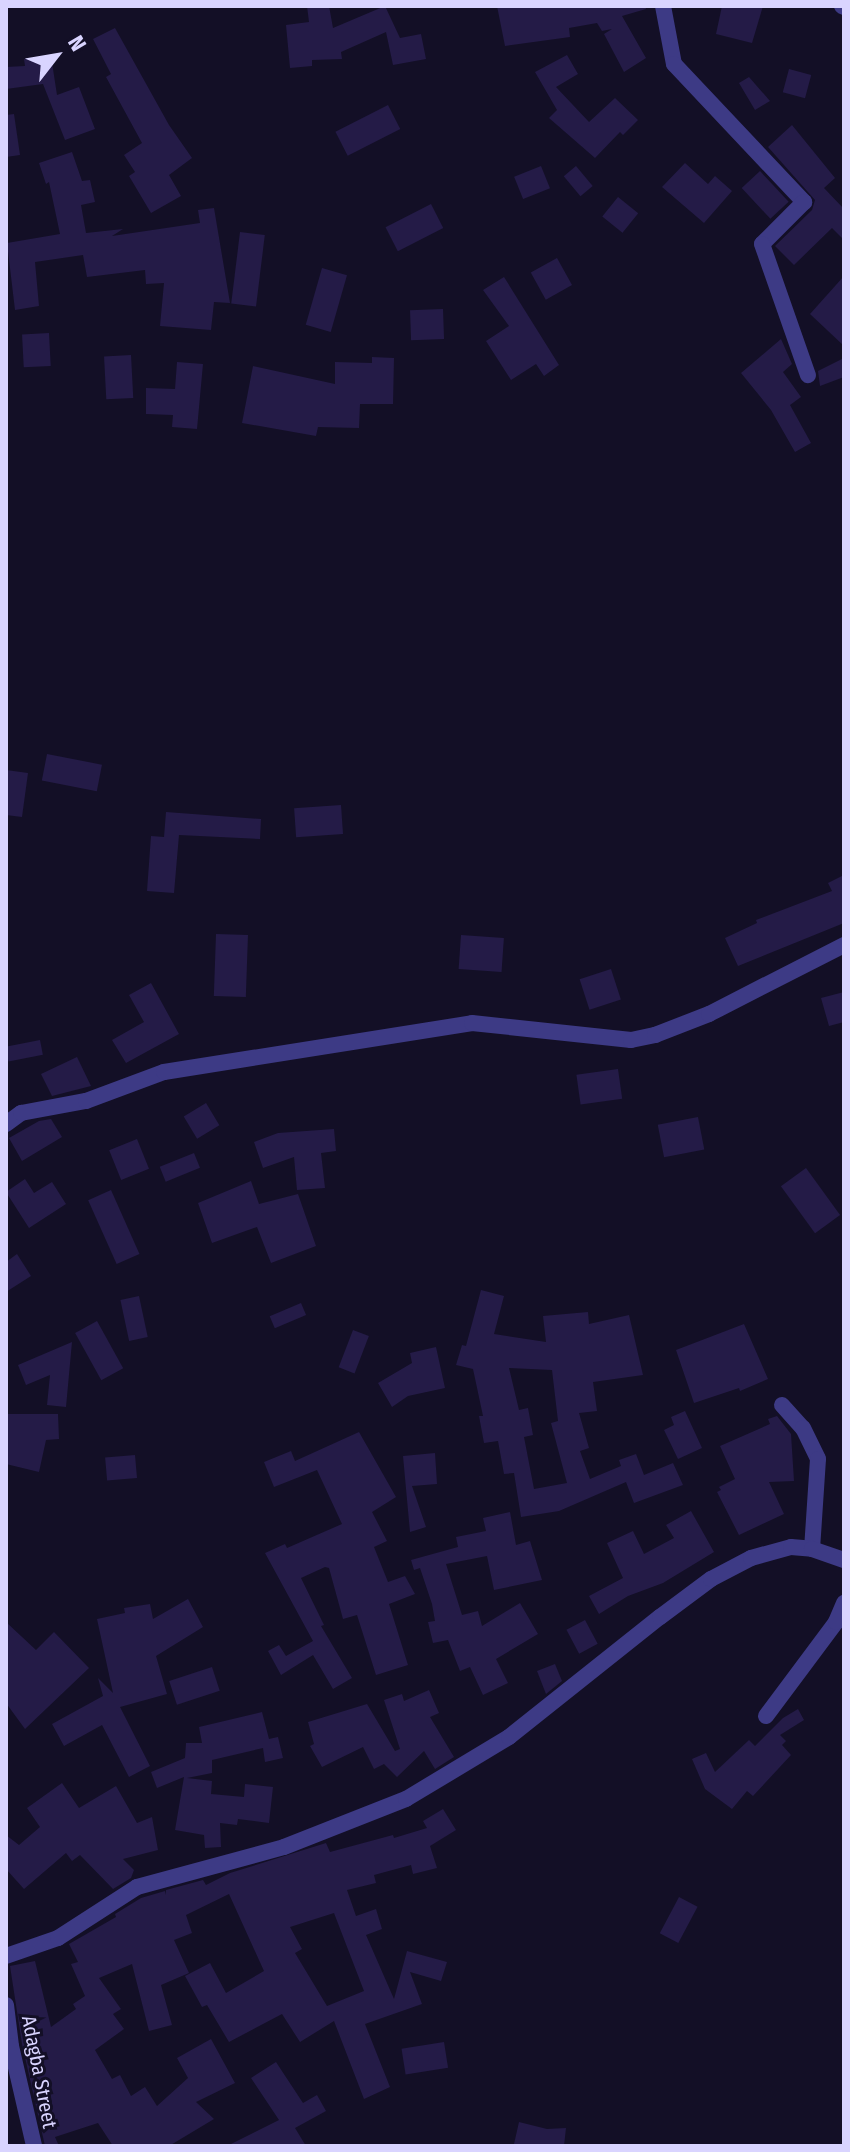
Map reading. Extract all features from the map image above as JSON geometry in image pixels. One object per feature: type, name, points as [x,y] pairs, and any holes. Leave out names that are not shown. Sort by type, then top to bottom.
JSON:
[{"type":"street","points":[[663,6],[674,64],[804,202],[762,244],[808,375]]},
{"type":"street","points":[[6,1124],[21,1113],[86,1101],[164,1072],[472,1023],[631,1040],[709,1014],[844,945]]},
{"type":"street","points":[[782,1405],[803,1428],[818,1459],[812,1549]]},
{"type":"street","points":[[6,1956],[58,1938],[137,1887],[284,1847],[406,1799],[509,1737],[711,1579],[751,1558],[791,1547],[812,1549],[844,1560]]},
{"type":"street","points":[[766,1716],[836,1622],[844,1603]]},
{"type":"street","name":"Adagba Street","points":[[6,2005],[11,2046],[34,2146]]},
{"type":"building","points":[[307,6],[329,6],[333,28],[385,6],[400,38],[421,34],[426,59],[393,65],[386,32],[341,52],[342,59],[312,60],[312,66],[290,68],[286,25],[309,22]]},
{"type":"building","points":[[497,6],[645,6],[646,9],[622,16],[646,58],[624,72],[604,34],[612,29],[602,31],[597,23],[569,28],[570,37],[505,46]]},
{"type":"building","points":[[722,6],[763,6],[752,43],[716,34]]},
{"type":"building","points":[[115,28],[169,125],[192,158],[169,175],[181,196],[151,213],[129,176],[135,172],[124,155],[142,143],[106,77],[111,74],[93,39]]},
{"type":"building","points":[[567,55],[578,74],[556,87],[589,122],[615,98],[638,120],[623,135],[620,132],[595,158],[549,118],[557,110],[535,72]]},
{"type":"building","points":[[51,56],[57,95],[79,87],[95,129],[65,140],[43,84],[6,89],[6,67],[25,66],[24,59]]},
{"type":"building","points":[[789,69],[811,75],[805,98],[783,92]]},
{"type":"building","points":[[749,77],[770,101],[755,110],[739,83]]},
{"type":"building","points":[[388,105],[400,129],[348,156],[335,132]]},
{"type":"building","points":[[14,114],[20,155],[6,157],[6,115]]},
{"type":"building","points":[[792,125],[835,178],[824,188],[844,209],[844,240],[832,228],[794,265],[775,246],[812,210],[815,200],[768,147]]},
{"type":"building","points":[[72,152],[82,181],[90,180],[95,202],[81,205],[86,233],[123,229],[112,236],[200,223],[198,210],[214,208],[230,303],[214,302],[211,330],[160,326],[164,283],[146,284],[145,270],[87,277],[83,255],[35,262],[39,306],[15,310],[7,243],[60,234],[49,182],[46,184],[39,163]]},
{"type":"building","points":[[685,163],[708,184],[715,176],[732,191],[704,223],[662,187]]},
{"type":"building","points":[[541,166],[550,188],[523,199],[514,177]]},
{"type":"building","points":[[576,166],[593,186],[580,196],[564,176]]},
{"type":"building","points":[[760,171],[789,202],[770,219],[742,188]]},
{"type":"building","points":[[618,197],[638,213],[622,233],[602,216]]},
{"type":"building","points":[[431,204],[443,228],[398,251],[386,227]]},
{"type":"building","points":[[240,232],[265,235],[256,307],[231,303]]},
{"type":"building","points":[[557,258],[572,285],[546,300],[531,273]]},
{"type":"building","points":[[322,268],[347,275],[331,332],[306,325]]},
{"type":"building","points":[[844,276],[844,346],[810,314]]},
{"type":"building","points":[[504,277],[559,365],[544,376],[536,364],[511,380],[486,341],[509,326],[483,290]]},
{"type":"building","points":[[443,309],[444,339],[411,340],[410,310]]},
{"type":"building","points":[[49,333],[51,366],[24,367],[22,334]]},
{"type":"building","points":[[781,339],[792,364],[783,372],[801,397],[790,405],[811,443],[795,452],[771,410],[741,373]]},
{"type":"building","points":[[131,355],[133,398],[106,399],[104,356]]},
{"type":"building","points":[[372,357],[394,358],[393,404],[360,404],[359,428],[318,427],[316,436],[242,423],[253,366],[335,384],[335,362],[372,363]]},
{"type":"building","points":[[844,358],[844,377],[820,386],[818,371]]},
{"type":"building","points":[[177,362],[203,364],[197,429],[172,427],[173,415],[146,414],[146,388],[175,389]]},
{"type":"building","points":[[47,754],[102,765],[97,791],[42,781]]},
{"type":"building","points":[[6,770],[28,773],[22,817],[6,815]]},
{"type":"building","points":[[341,805],[343,834],[296,837],[294,808]]},
{"type":"building","points":[[166,812],[261,819],[260,839],[179,835],[174,893],[147,891],[151,836],[164,837]]},
{"type":"building","points":[[844,875],[844,923],[738,966],[725,938],[757,923],[756,920],[832,891],[828,883]]},
{"type":"building","points":[[216,934],[248,935],[246,997],[214,996]]},
{"type":"building","points":[[461,935],[504,938],[502,972],[459,969]]},
{"type":"building","points":[[611,969],[621,999],[590,1010],[580,979]]},
{"type":"building","points":[[151,983],[179,1034],[126,1063],[112,1040],[144,1022],[129,995]]},
{"type":"building","points":[[844,992],[844,1022],[829,1026],[821,998]]},
{"type":"building","points":[[40,1040],[43,1055],[9,1061],[6,1047]]},
{"type":"building","points":[[77,1057],[91,1086],[52,1096],[41,1074]]},
{"type":"building","points":[[618,1069],[622,1099],[581,1105],[576,1075]]},
{"type":"building","points":[[206,1103],[219,1125],[197,1139],[184,1116]]},
{"type":"building","points":[[698,1117],[704,1149],[664,1157],[658,1125]]},
{"type":"building","points":[[51,1119],[62,1137],[22,1161],[9,1138],[39,1121]]},
{"type":"building","points":[[334,1129],[336,1151],[321,1153],[325,1188],[297,1190],[294,1157],[263,1168],[254,1142],[278,1133]]},
{"type":"building","points":[[137,1139],[149,1169],[121,1180],[109,1150]]},
{"type":"building","points":[[194,1153],[200,1168],[166,1182],[160,1167]]},
{"type":"building","points":[[806,1168],[840,1215],[815,1233],[781,1186]]},
{"type":"building","points":[[25,1179],[34,1193],[52,1182],[66,1204],[29,1228],[6,1192]]},
{"type":"building","points":[[251,1181],[259,1204],[298,1194],[316,1246],[271,1263],[257,1227],[212,1243],[198,1203]]},
{"type":"building","points":[[111,1190],[139,1254],[117,1264],[88,1200]]},
{"type":"building","points":[[17,1254],[31,1276],[6,1292],[6,1262]]},
{"type":"building","points":[[481,1290],[504,1296],[494,1334],[546,1342],[543,1316],[588,1312],[589,1324],[629,1315],[643,1375],[593,1382],[597,1411],[579,1413],[589,1448],[580,1451],[590,1479],[621,1466],[619,1460],[636,1454],[644,1475],[673,1463],[683,1485],[634,1503],[626,1482],[559,1511],[521,1517],[514,1473],[504,1474],[498,1441],[484,1443],[479,1416],[483,1416],[473,1369],[456,1365],[462,1345],[466,1346]],"holes":[[[509,1368],[552,1370],[558,1421],[551,1423],[567,1483],[534,1489],[524,1437],[533,1435],[528,1408],[519,1410]]]},
{"type":"building","points":[[139,1296],[148,1337],[129,1341],[120,1300]]},
{"type":"building","points":[[301,1303],[306,1315],[275,1328],[270,1316]]},
{"type":"building","points":[[97,1321],[123,1368],[101,1380],[75,1333]]},
{"type":"building","points":[[744,1324],[768,1379],[740,1391],[739,1388],[694,1403],[676,1350]]},
{"type":"building","points":[[353,1330],[369,1336],[355,1373],[339,1367]]},
{"type":"building","points":[[72,1342],[66,1407],[47,1405],[50,1375],[26,1385],[18,1365]]},
{"type":"building","points":[[436,1347],[445,1388],[408,1396],[392,1407],[378,1383],[412,1363],[410,1353]]},
{"type":"building","points":[[685,1411],[702,1448],[678,1459],[664,1430],[674,1425],[671,1417]]},
{"type":"building","points":[[6,1414],[58,1414],[59,1439],[46,1440],[39,1472],[6,1464]]},
{"type":"building","points":[[777,1416],[791,1434],[794,1481],[769,1482],[784,1514],[739,1535],[717,1492],[721,1490],[719,1487],[735,1479],[720,1446],[770,1424],[768,1419]]},
{"type":"building","points":[[359,1432],[396,1497],[372,1512],[387,1541],[374,1547],[388,1582],[405,1576],[415,1594],[389,1604],[408,1665],[376,1675],[357,1615],[343,1619],[329,1568],[325,1567],[301,1578],[324,1625],[321,1626],[352,1678],[333,1689],[313,1655],[281,1675],[268,1651],[279,1645],[286,1656],[313,1641],[265,1553],[285,1544],[287,1548],[342,1524],[317,1470],[274,1487],[264,1462],[291,1451],[295,1461]]},
{"type":"building","points":[[435,1453],[437,1484],[412,1486],[426,1527],[410,1532],[403,1456]]},
{"type":"building","points":[[135,1455],[137,1478],[107,1481],[105,1458]]},
{"type":"building","points":[[691,1511],[714,1552],[663,1583],[628,1596],[599,1614],[589,1596],[623,1578],[607,1543],[633,1531],[644,1554],[674,1538],[666,1525]]},
{"type":"building","points":[[510,1512],[516,1545],[530,1541],[542,1580],[494,1590],[487,1556],[446,1564],[462,1615],[478,1611],[482,1626],[520,1603],[538,1634],[496,1659],[508,1683],[483,1695],[470,1667],[460,1671],[448,1640],[433,1643],[428,1622],[435,1621],[432,1604],[420,1568],[414,1570],[411,1560],[458,1547],[456,1537],[486,1531],[483,1518]]},
{"type":"building","points":[[188,1599],[203,1627],[156,1656],[167,1694],[120,1707],[150,1766],[129,1777],[102,1725],[64,1746],[52,1724],[103,1696],[98,1678],[113,1693],[97,1619],[125,1613],[124,1608],[150,1604],[153,1619]]},
{"type":"building","points":[[585,1620],[598,1644],[579,1654],[566,1630]]},
{"type":"building","points":[[6,1622],[36,1650],[54,1632],[89,1668],[25,1729],[6,1703]]},
{"type":"building","points":[[555,1664],[562,1681],[546,1694],[537,1671]]},
{"type":"building","points":[[212,1667],[220,1691],[177,1705],[169,1681]]},
{"type":"building","points":[[429,1690],[439,1713],[430,1717],[454,1757],[435,1769],[424,1751],[397,1777],[384,1764],[374,1769],[363,1747],[322,1767],[310,1746],[314,1744],[308,1722],[367,1704],[395,1751],[400,1749],[384,1700],[402,1694],[404,1701]]},
{"type":"building","points":[[798,1709],[804,1720],[780,1735],[786,1741],[782,1745],[791,1755],[753,1796],[747,1791],[732,1809],[705,1789],[692,1759],[706,1753],[715,1772],[749,1740],[755,1746],[783,1718]]},
{"type":"building","points":[[262,1712],[269,1739],[278,1737],[283,1758],[265,1762],[263,1748],[212,1760],[212,1773],[187,1778],[212,1781],[211,1794],[244,1797],[245,1784],[273,1787],[269,1823],[238,1819],[237,1825],[220,1823],[221,1847],[205,1848],[204,1835],[175,1830],[184,1777],[157,1788],[151,1772],[185,1758],[186,1743],[202,1743],[199,1727]]},
{"type":"building","points":[[62,1783],[79,1808],[116,1786],[137,1823],[152,1817],[158,1850],[123,1859],[134,1870],[131,1878],[113,1889],[80,1855],[72,1861],[66,1853],[24,1889],[6,1869],[6,1835],[19,1845],[40,1827],[27,1808]]},
{"type":"building","points":[[443,1809],[456,1830],[430,1846],[437,1868],[413,1874],[411,1865],[374,1875],[376,1883],[347,1890],[356,1916],[376,1909],[382,1929],[366,1935],[394,1999],[407,1951],[447,1962],[441,1981],[410,1972],[422,2004],[365,2024],[390,2087],[364,2099],[334,2021],[300,2042],[282,2014],[229,2042],[207,2005],[202,2007],[185,1976],[210,1963],[226,1993],[264,1971],[229,1894],[186,1915],[192,1933],[174,1940],[189,1973],[161,1985],[172,2025],[149,2031],[132,1964],[99,1978],[121,2009],[113,2014],[124,2029],[95,2050],[112,2079],[120,2075],[131,2096],[145,2087],[157,2106],[188,2078],[177,2058],[211,2039],[235,2083],[196,2102],[214,2119],[169,2146],[113,2146],[98,2123],[55,2137],[59,2146],[45,2146],[22,2044],[10,1966],[35,1961],[51,2027],[76,2009],[73,2004],[85,1996],[71,1964],[78,1962],[69,1944],[116,1917],[115,1914],[141,1898],[165,1891],[166,1895],[166,1890],[203,1880],[206,1885],[230,1873],[326,1843],[330,1852],[393,1835],[394,1838],[427,1828],[423,1821]],"holes":[[[334,1913],[364,1991],[327,2006],[295,1953],[302,1949],[290,1927]]]},
{"type":"building","points":[[679,1897],[698,1907],[678,1943],[660,1933]]},
{"type":"building","points":[[444,2042],[448,2068],[406,2074],[402,2049]]},
{"type":"building","points":[[276,2062],[303,2103],[317,2095],[326,2111],[295,2128],[306,2146],[227,2146],[279,2120],[251,2078]]},
{"type":"building","points":[[519,2122],[547,2129],[566,2128],[564,2146],[514,2144]]}]
